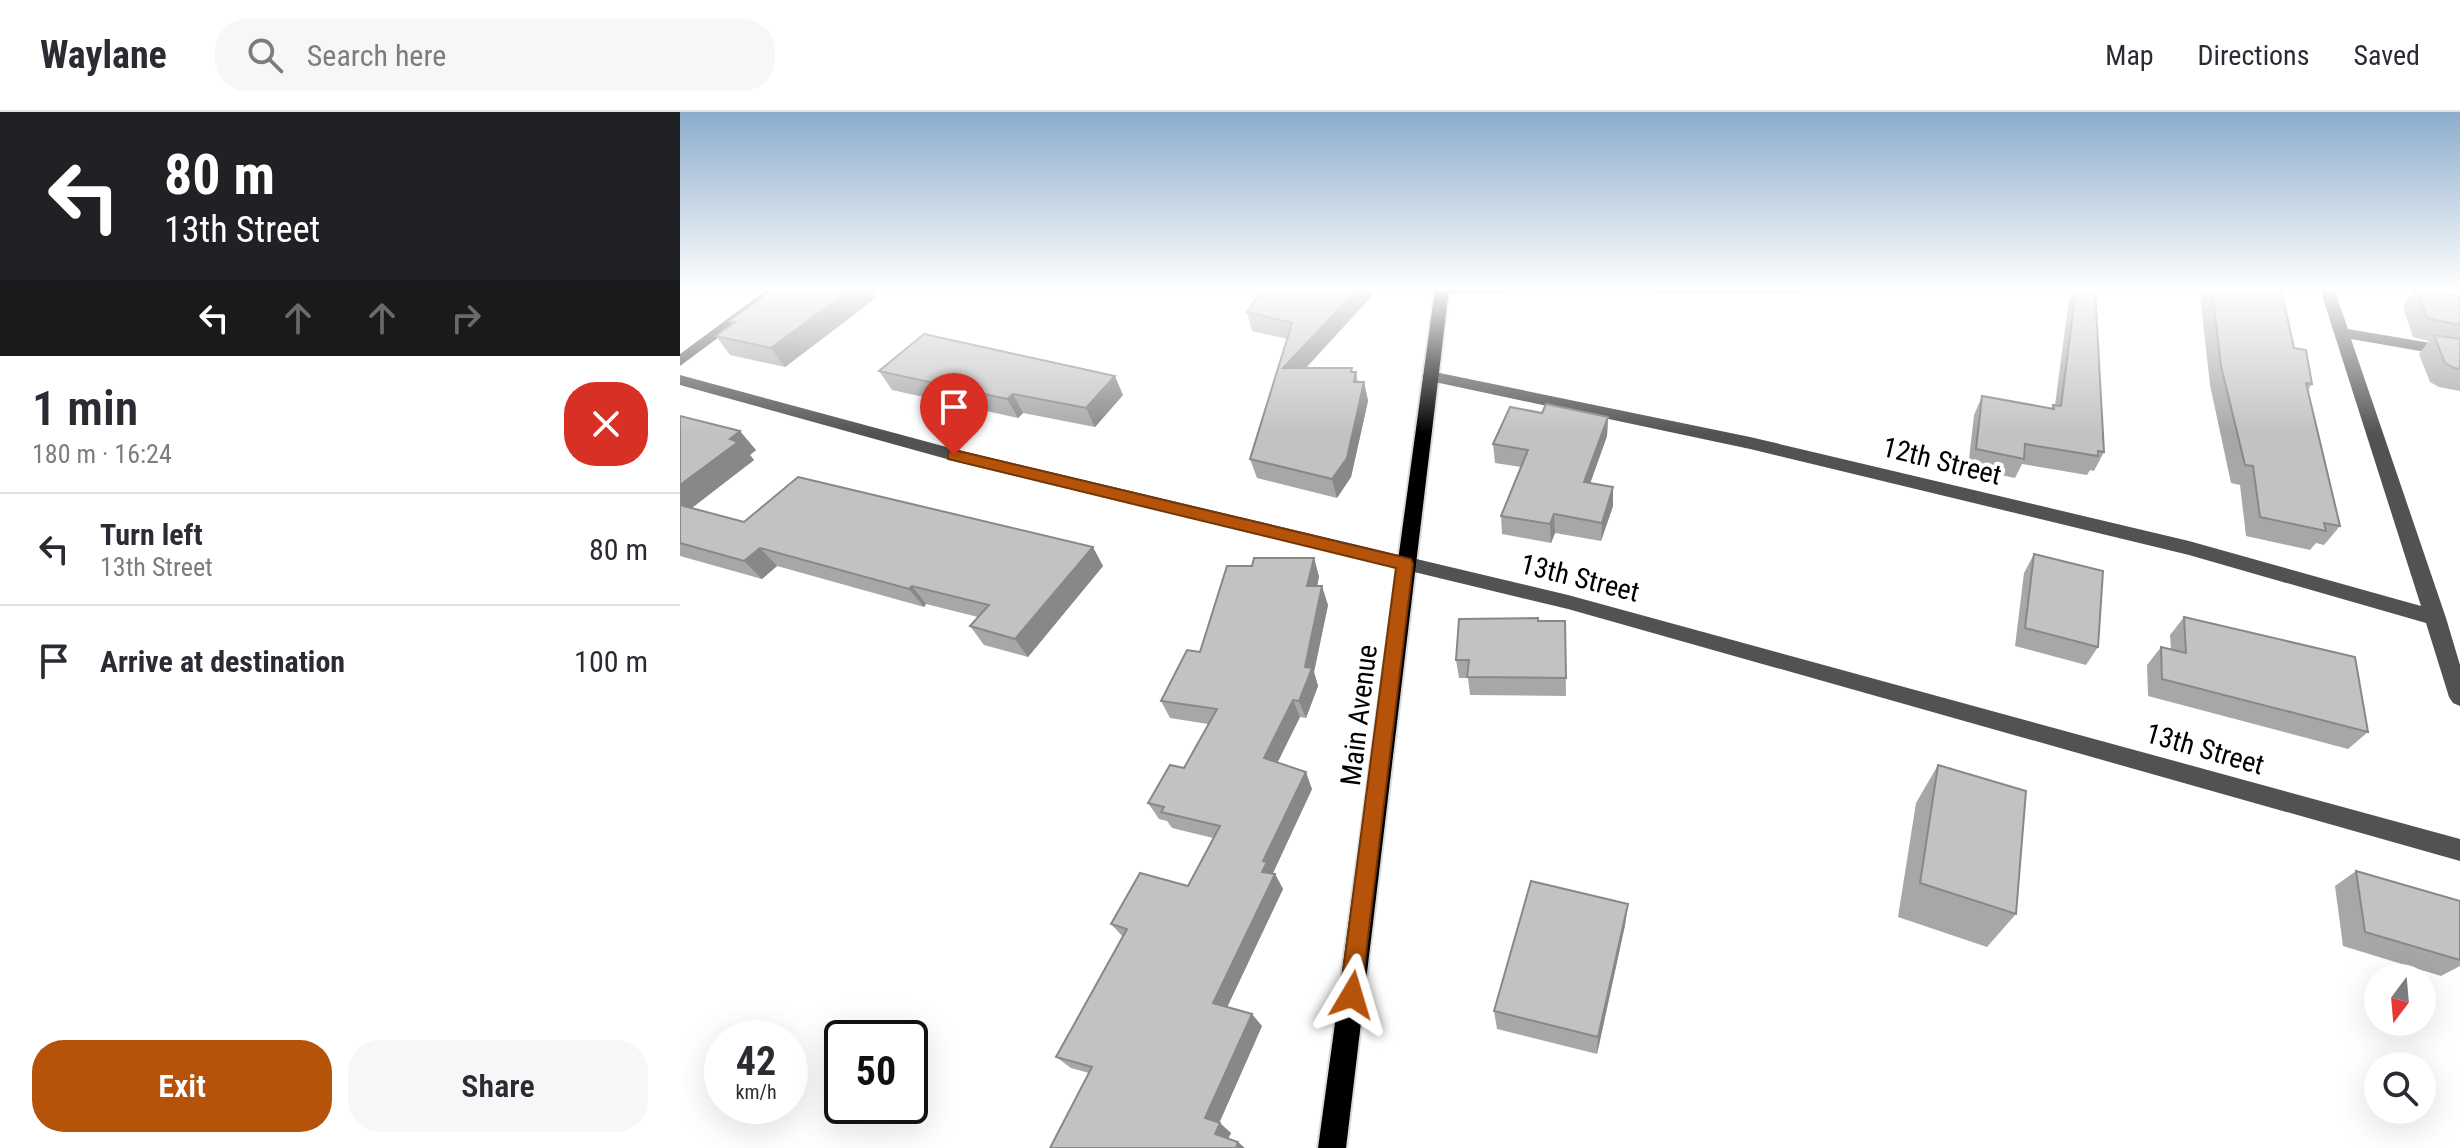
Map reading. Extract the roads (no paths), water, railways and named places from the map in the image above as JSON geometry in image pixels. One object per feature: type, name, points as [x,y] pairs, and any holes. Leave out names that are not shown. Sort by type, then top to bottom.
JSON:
[{"type":"main road","name":"Main Avenue","points":[[1332,1148],[1435,337]]},
{"type":"street","points":[[680,361],[712,337]]},
{"type":"street","points":[[2344,337],[2460,697]]},
{"type":"street","points":[[2368,337],[2460,353]]},
{"type":"street","name":"12th Street","points":[[1430,376],[1750,443],[2189,548],[2436,618]]},
{"type":"street","name":"13th Street","points":[[680,380],[954,455],[1568,602],[2460,850]]}]
